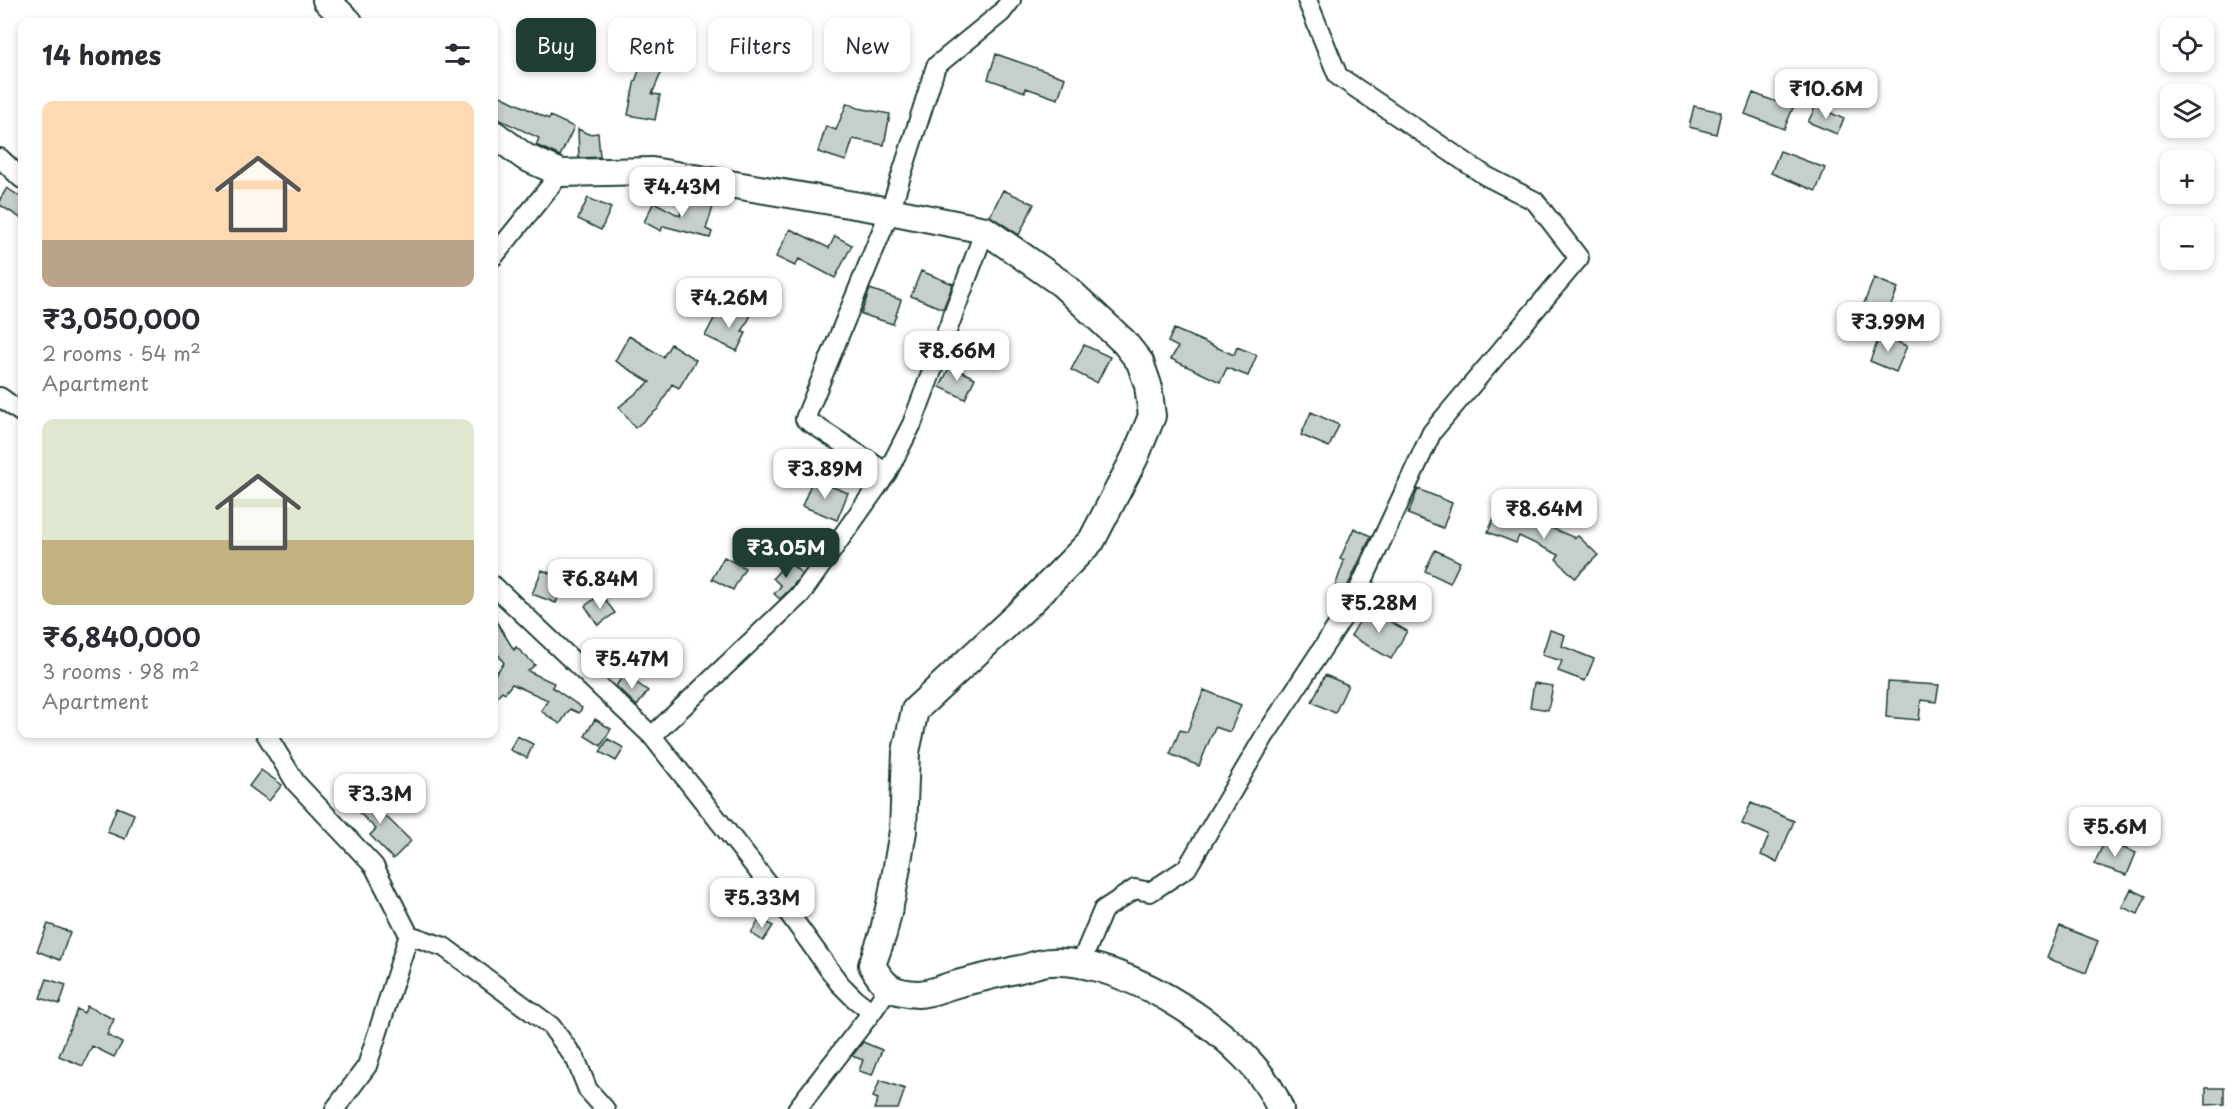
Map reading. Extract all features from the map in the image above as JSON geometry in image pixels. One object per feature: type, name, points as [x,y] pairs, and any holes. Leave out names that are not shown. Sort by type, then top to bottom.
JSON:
[{"type":"main road","points":[[326,0],[345,18]]},
{"type":"main road","points":[[498,137],[525,157],[561,173],[652,171],[890,211],[985,230],[1062,284],[1124,342],[1140,362],[1148,385],[1152,416],[1135,458],[1092,540],[1030,603],[925,698],[915,710],[906,753],[903,831],[892,896],[883,934],[872,964],[881,982],[888,987],[896,991],[920,994],[1051,962],[1080,965],[1121,975],[1170,998],[1235,1047],[1275,1095],[1280,1109]]},
{"type":"street","points":[[887,473],[805,419],[890,211],[936,66],[1001,13],[1011,0]]},
{"type":"street","points":[[1080,965],[1103,910],[1135,889],[1150,892],[1186,868],[1264,737],[1353,602],[1432,432],[1579,258],[1535,201],[1486,176],[1338,76],[1307,0]]},
{"type":"street","points":[[0,158],[18,175]]},
{"type":"street","points":[[498,251],[561,173]]},
{"type":"street","points":[[652,735],[801,594],[887,473],[912,424],[985,230]]},
{"type":"street","points":[[0,397],[18,410]]},
{"type":"street","points":[[498,590],[652,735],[759,872],[839,982],[855,999],[872,1012]]},
{"type":"street","points":[[268,738],[296,783],[374,866],[409,935],[444,947],[550,1026],[576,1060],[588,1090],[605,1109]]},
{"type":"street","points":[[335,1109],[367,1066],[409,935]]},
{"type":"street","points":[[797,1109],[872,1012],[888,987]]},
{"type":"building","points":[[996,54],[1065,78],[1058,99],[1026,88],[1025,92],[988,79]]},
{"type":"building","points":[[639,72],[662,72],[652,94],[660,95],[655,120],[628,115]]},
{"type":"building","points":[[1753,93],[1793,108],[1784,129],[1745,114]]},
{"type":"building","points":[[498,95],[549,119],[550,116],[574,127],[560,156],[536,145],[539,138],[498,119]]},
{"type":"building","points":[[847,103],[858,108],[890,114],[884,145],[853,139],[846,161],[818,152],[826,126],[836,130]]},
{"type":"building","points":[[1694,106],[1721,112],[1716,134],[1689,127]]},
{"type":"building","points":[[1816,106],[1844,119],[1837,134],[1808,122]]},
{"type":"building","points":[[578,129],[588,134],[598,133],[600,157],[579,158]]},
{"type":"building","points":[[1780,151],[1825,168],[1816,191],[1771,173]]},
{"type":"building","points":[[7,188],[18,195],[18,216],[0,205],[0,199]]},
{"type":"building","points":[[1003,190],[1034,204],[1019,235],[990,216]]},
{"type":"building","points":[[588,198],[611,208],[601,230],[578,219]]},
{"type":"building","points":[[684,199],[713,207],[706,229],[712,232],[710,238],[663,226],[661,231],[644,222],[654,202],[680,216]]},
{"type":"building","points":[[790,229],[829,248],[835,236],[852,245],[835,278],[799,259],[795,266],[776,257]]},
{"type":"building","points":[[921,271],[953,284],[943,309],[911,296]]},
{"type":"building","points":[[1874,278],[1898,288],[1885,320],[1861,311]]},
{"type":"building","points":[[870,289],[901,300],[893,324],[861,314]]},
{"type":"building","points":[[736,308],[751,315],[742,332],[746,333],[737,351],[705,336],[717,313],[730,320]]},
{"type":"building","points":[[1174,329],[1234,355],[1237,347],[1257,355],[1248,376],[1227,368],[1220,382],[1171,359],[1178,347],[1168,342]]},
{"type":"building","points":[[1880,335],[1907,346],[1896,372],[1870,361]]},
{"type":"building","points":[[629,336],[663,357],[671,344],[696,360],[679,388],[672,384],[658,409],[635,428],[619,407],[650,382],[615,361]]},
{"type":"building","points":[[1084,345],[1110,357],[1097,383],[1071,370]]},
{"type":"building","points":[[950,366],[975,378],[965,399],[940,387]]},
{"type":"building","points":[[1311,412],[1339,425],[1329,447],[1301,435]]},
{"type":"building","points":[[813,479],[848,493],[837,520],[802,506]]},
{"type":"building","points":[[1418,489],[1452,503],[1443,528],[1408,514]]},
{"type":"building","points":[[1499,506],[1575,538],[1578,536],[1598,555],[1575,578],[1556,559],[1559,555],[1519,536],[1516,543],[1488,532]]},
{"type":"building","points":[[1354,528],[1371,536],[1340,602],[1331,598],[1344,561],[1340,559]]},
{"type":"building","points":[[1435,550],[1460,562],[1450,583],[1425,571]]},
{"type":"building","points":[[724,557],[745,568],[733,590],[712,579]]},
{"type":"building","points":[[788,561],[802,574],[780,599],[774,594],[781,586],[773,578]]},
{"type":"building","points":[[542,570],[565,579],[556,603],[532,594]]},
{"type":"building","points":[[601,594],[615,613],[598,625],[585,606]]},
{"type":"building","points":[[1367,608],[1407,631],[1391,659],[1351,636]]},
{"type":"building","points":[[498,624],[514,650],[516,647],[535,665],[528,671],[554,683],[552,687],[582,708],[579,713],[570,709],[560,724],[541,711],[548,700],[512,684],[505,693],[502,691],[498,696],[498,671],[504,663],[498,654]]},
{"type":"building","points":[[1550,630],[1565,635],[1562,646],[1594,659],[1585,681],[1558,671],[1562,661],[1542,655]]},
{"type":"building","points":[[604,640],[613,649],[598,669],[587,659]]},
{"type":"building","points":[[624,674],[648,691],[637,706],[616,686]]},
{"type":"building","points":[[1325,675],[1348,685],[1335,713],[1312,702]]},
{"type":"building","points":[[1888,682],[1939,685],[1936,702],[1921,700],[1919,720],[1886,717]]},
{"type":"building","points":[[1534,683],[1553,686],[1548,710],[1530,707]]},
{"type":"building","points":[[1204,690],[1241,705],[1230,732],[1215,727],[1199,766],[1170,754],[1180,730],[1187,732]]},
{"type":"building","points":[[595,719],[611,729],[601,746],[585,736]]},
{"type":"building","points":[[517,736],[533,744],[527,758],[510,750]]},
{"type":"building","points":[[608,739],[624,748],[616,761],[600,752]]},
{"type":"building","points":[[261,770],[282,785],[269,801],[249,786]]},
{"type":"building","points":[[358,789],[411,841],[393,859],[370,835],[376,829],[347,801]]},
{"type":"building","points":[[1751,803],[1794,821],[1777,862],[1761,855],[1769,835],[1742,824]]},
{"type":"building","points":[[117,807],[134,814],[125,839],[107,832]]},
{"type":"building","points":[[2105,841],[2136,853],[2127,875],[2094,864]]},
{"type":"building","points":[[2131,889],[2146,896],[2138,914],[2122,907]]},
{"type":"building","points":[[760,918],[773,926],[763,941],[751,933]]},
{"type":"building","points":[[48,924],[70,932],[60,960],[37,951]]},
{"type":"building","points":[[2060,926],[2098,941],[2086,973],[2047,958]]},
{"type":"building","points":[[47,979],[66,985],[60,1004],[40,998]]},
{"type":"building","points":[[87,1006],[114,1019],[107,1035],[122,1043],[114,1057],[92,1046],[83,1066],[59,1056],[77,1009],[84,1013]]},
{"type":"building","points":[[863,1042],[882,1050],[872,1075],[859,1071],[863,1060],[852,1056]]},
{"type":"building","points":[[880,1080],[905,1089],[898,1109],[874,1109],[878,1099],[873,1097]]},
{"type":"building","points":[[2206,1088],[2224,1088],[2224,1104],[2206,1105]]}]
